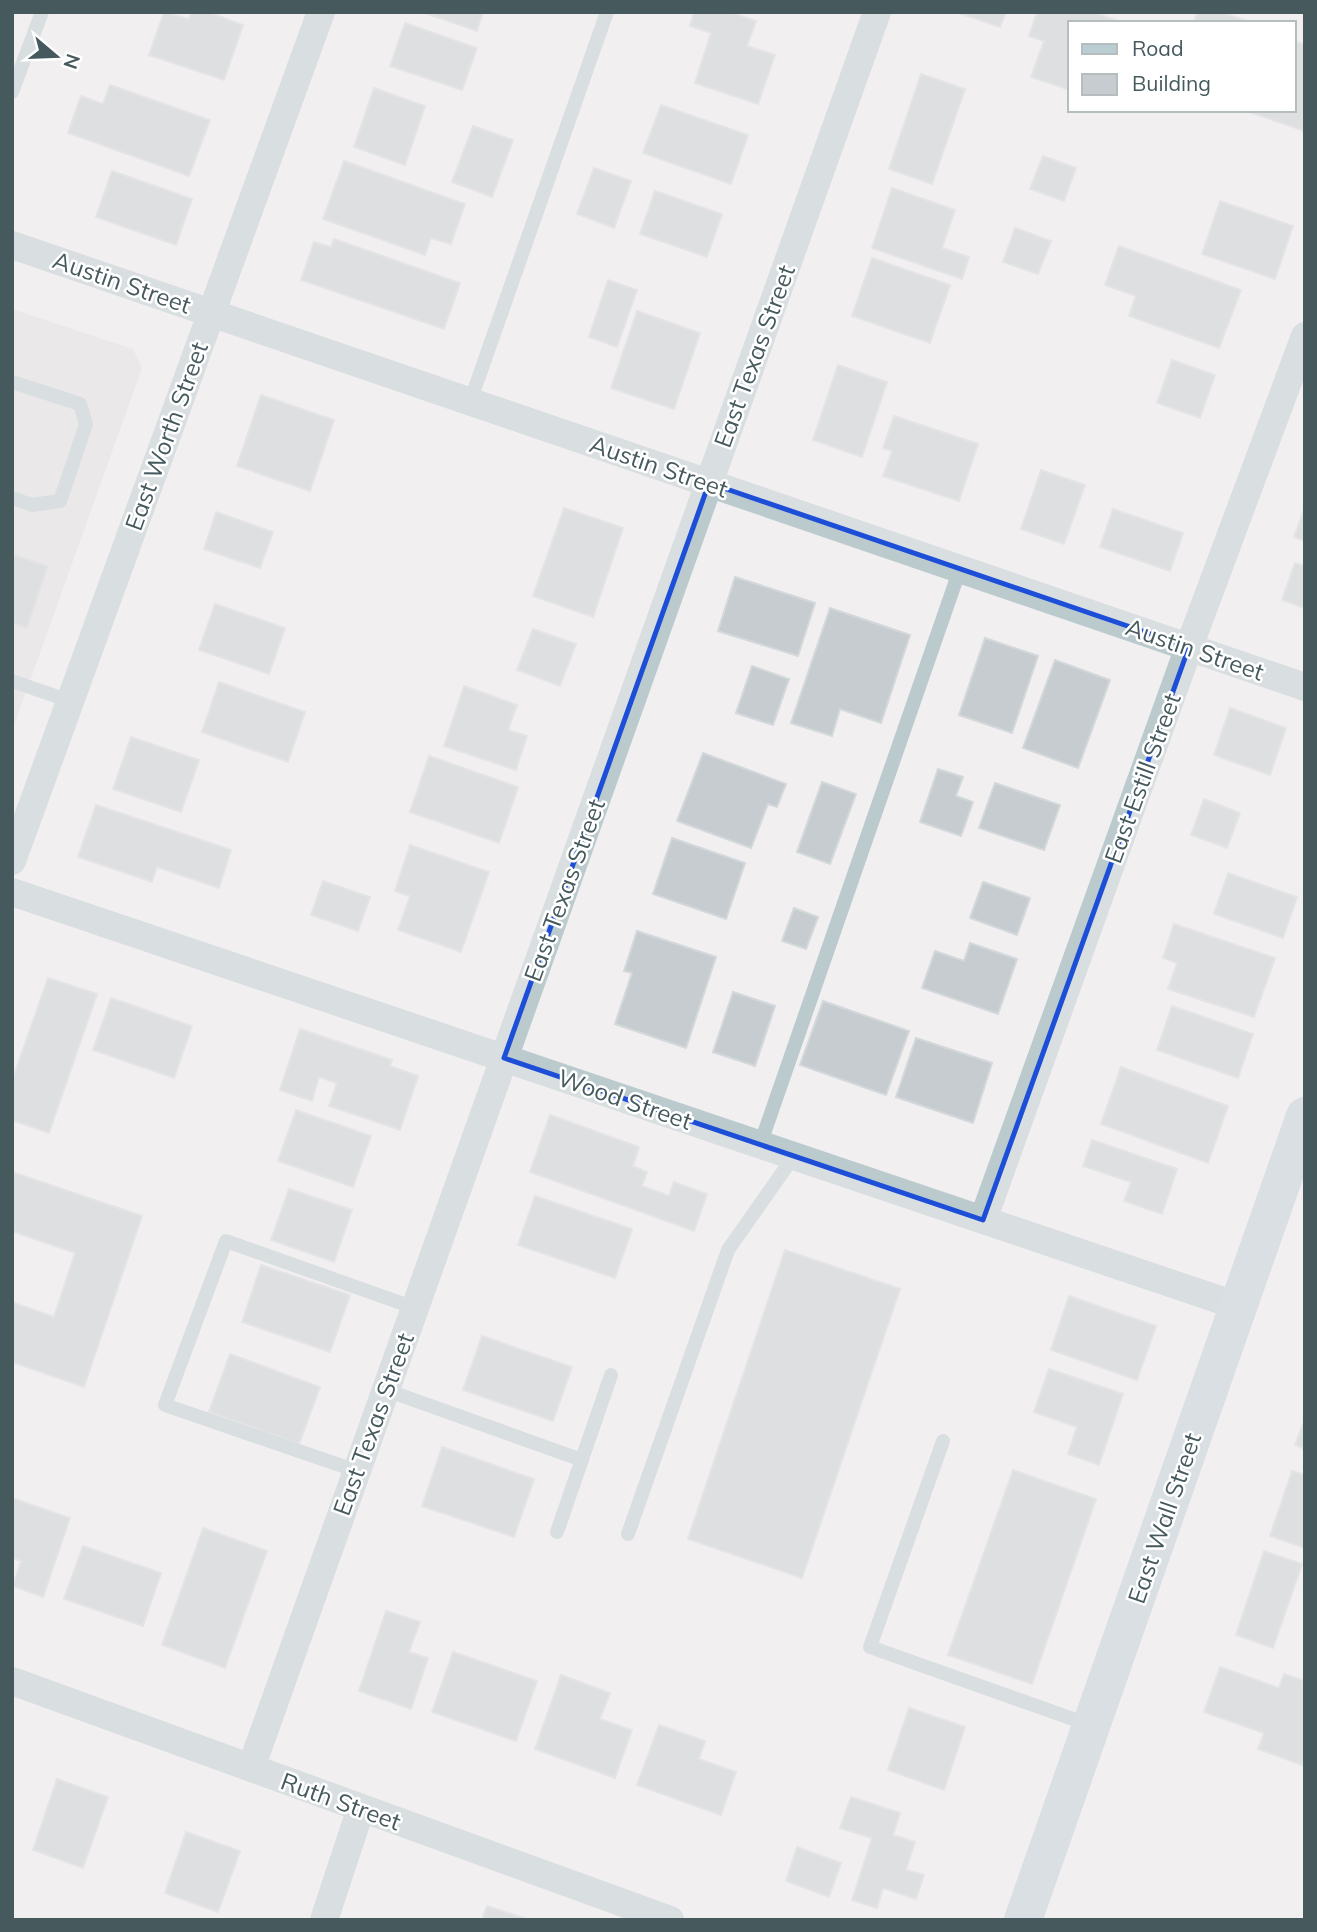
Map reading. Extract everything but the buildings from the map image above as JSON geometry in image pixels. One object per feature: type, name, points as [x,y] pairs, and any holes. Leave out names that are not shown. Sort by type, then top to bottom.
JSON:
[{"type":"street","name":"East Worth Street","points":[[12,860],[321,12]]},
{"type":"street","name":"East Texas Street","points":[[251,1768],[877,12]]},
{"type":"street","name":"Austin Street","points":[[12,245],[1305,687]]},
{"type":"street","name":"East Estill Street","points":[[983,1220],[1189,647],[1305,336]]},
{"type":"street","name":"Wood Street","points":[[12,892],[1238,1306]]},
{"type":"street","name":"East Wall Street","points":[[1023,1920],[1305,1116]]},
{"type":"street","name":"Ruth Street","points":[[12,1681],[670,1920]]},
{"type":"street","points":[[324,1920],[361,1808]]},
{"type":"lane","points":[[12,92],[42,12]]},
{"type":"lane","points":[[470,402],[607,12]]},
{"type":"lane","points":[[12,382],[80,404],[86,424],[60,501],[32,505],[12,498]]},
{"type":"lane","points":[[760,1145],[960,569]]},
{"type":"lane","points":[[12,681],[70,701]]},
{"type":"lane","points":[[628,1534],[728,1250],[794,1156]]},
{"type":"lane","points":[[357,1471],[165,1405],[226,1241],[415,1308]]},
{"type":"lane","points":[[557,1532],[611,1375]]},
{"type":"lane","points":[[386,1390],[582,1460]]},
{"type":"lane","points":[[943,1441],[870,1647],[1091,1726]]},
{"type":"highlighted area","points":[[709,483],[1189,647],[983,1220],[504,1058]]},
{"type":"shaded area","points":[[12,309],[133,349],[142,368],[12,731]]}]
